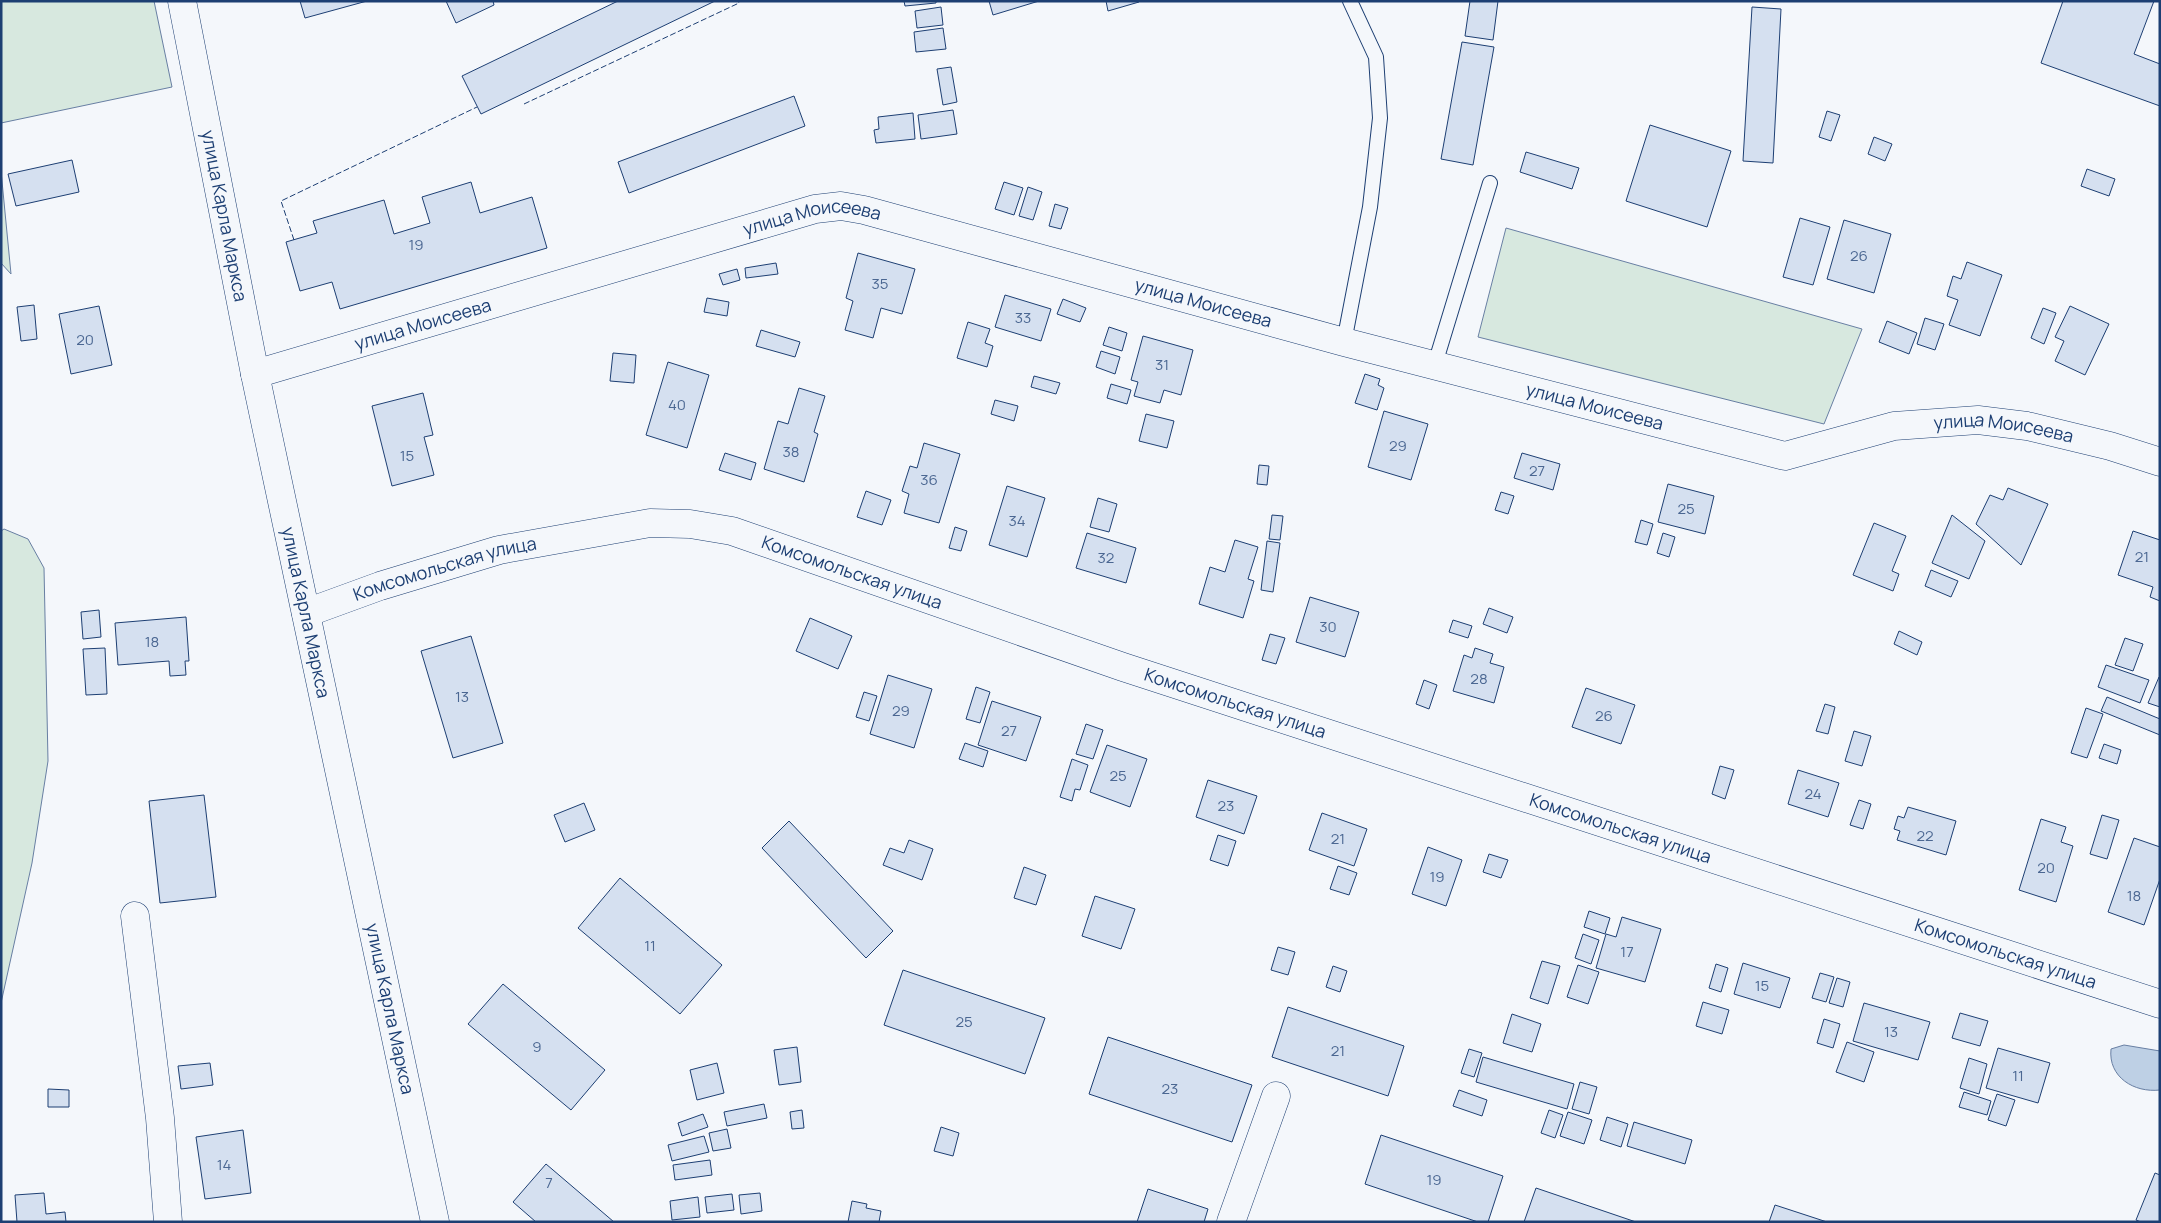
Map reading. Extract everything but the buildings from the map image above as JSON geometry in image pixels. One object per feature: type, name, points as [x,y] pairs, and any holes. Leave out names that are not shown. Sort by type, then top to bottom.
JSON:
[{"type":"street","name":"улица Карла Маркса","points":[[182,1],[255,374],[435,1222]]},
{"type":"street","name":"улица Моисеева","points":[[255,374],[806,212],[841,206],[864,210],[1344,342],[1786,456],[1894,426],[1978,420],[2055,433],[2110,446],[2160,462]]},
{"type":"street","name":"Комсомольская улица","points":[[306,613],[380,586],[499,550],[650,523],[690,524],[732,531],[1123,667],[2160,1004]]},
{"type":"street","points":[[135,916],[160,1118],[168,1222]]},
{"type":"street","points":[[1231,1222],[1276,1096]]},
{"type":"lane","points":[[1344,342],[1370,207],[1380,118],[1376,57],[1350,1]]},
{"type":"lane","points":[[1435,364],[1490,183]]},
{"type":"shaded area","points":[[1,1],[154,1],[172,87],[1,123]]},
{"type":"shaded area","points":[[1,171],[11,274],[1,263]]},
{"type":"shaded area","points":[[1506,228],[1862,329],[1824,424],[1478,337]]},
{"type":"shaded area","points":[[4,529],[28,539],[44,568],[48,761],[32,863],[1,1003],[1,531]]},
{"type":"water","points":[[2124,1045],[2160,1051],[2160,1090],[2141,1089],[2132,1086],[2118,1075],[2111,1059],[2111,1049]]},
{"type":"fence","points":[[524,104],[739,3],[738,1]]},
{"type":"fence","points":[[294,240],[281,201],[477,107]]}]
